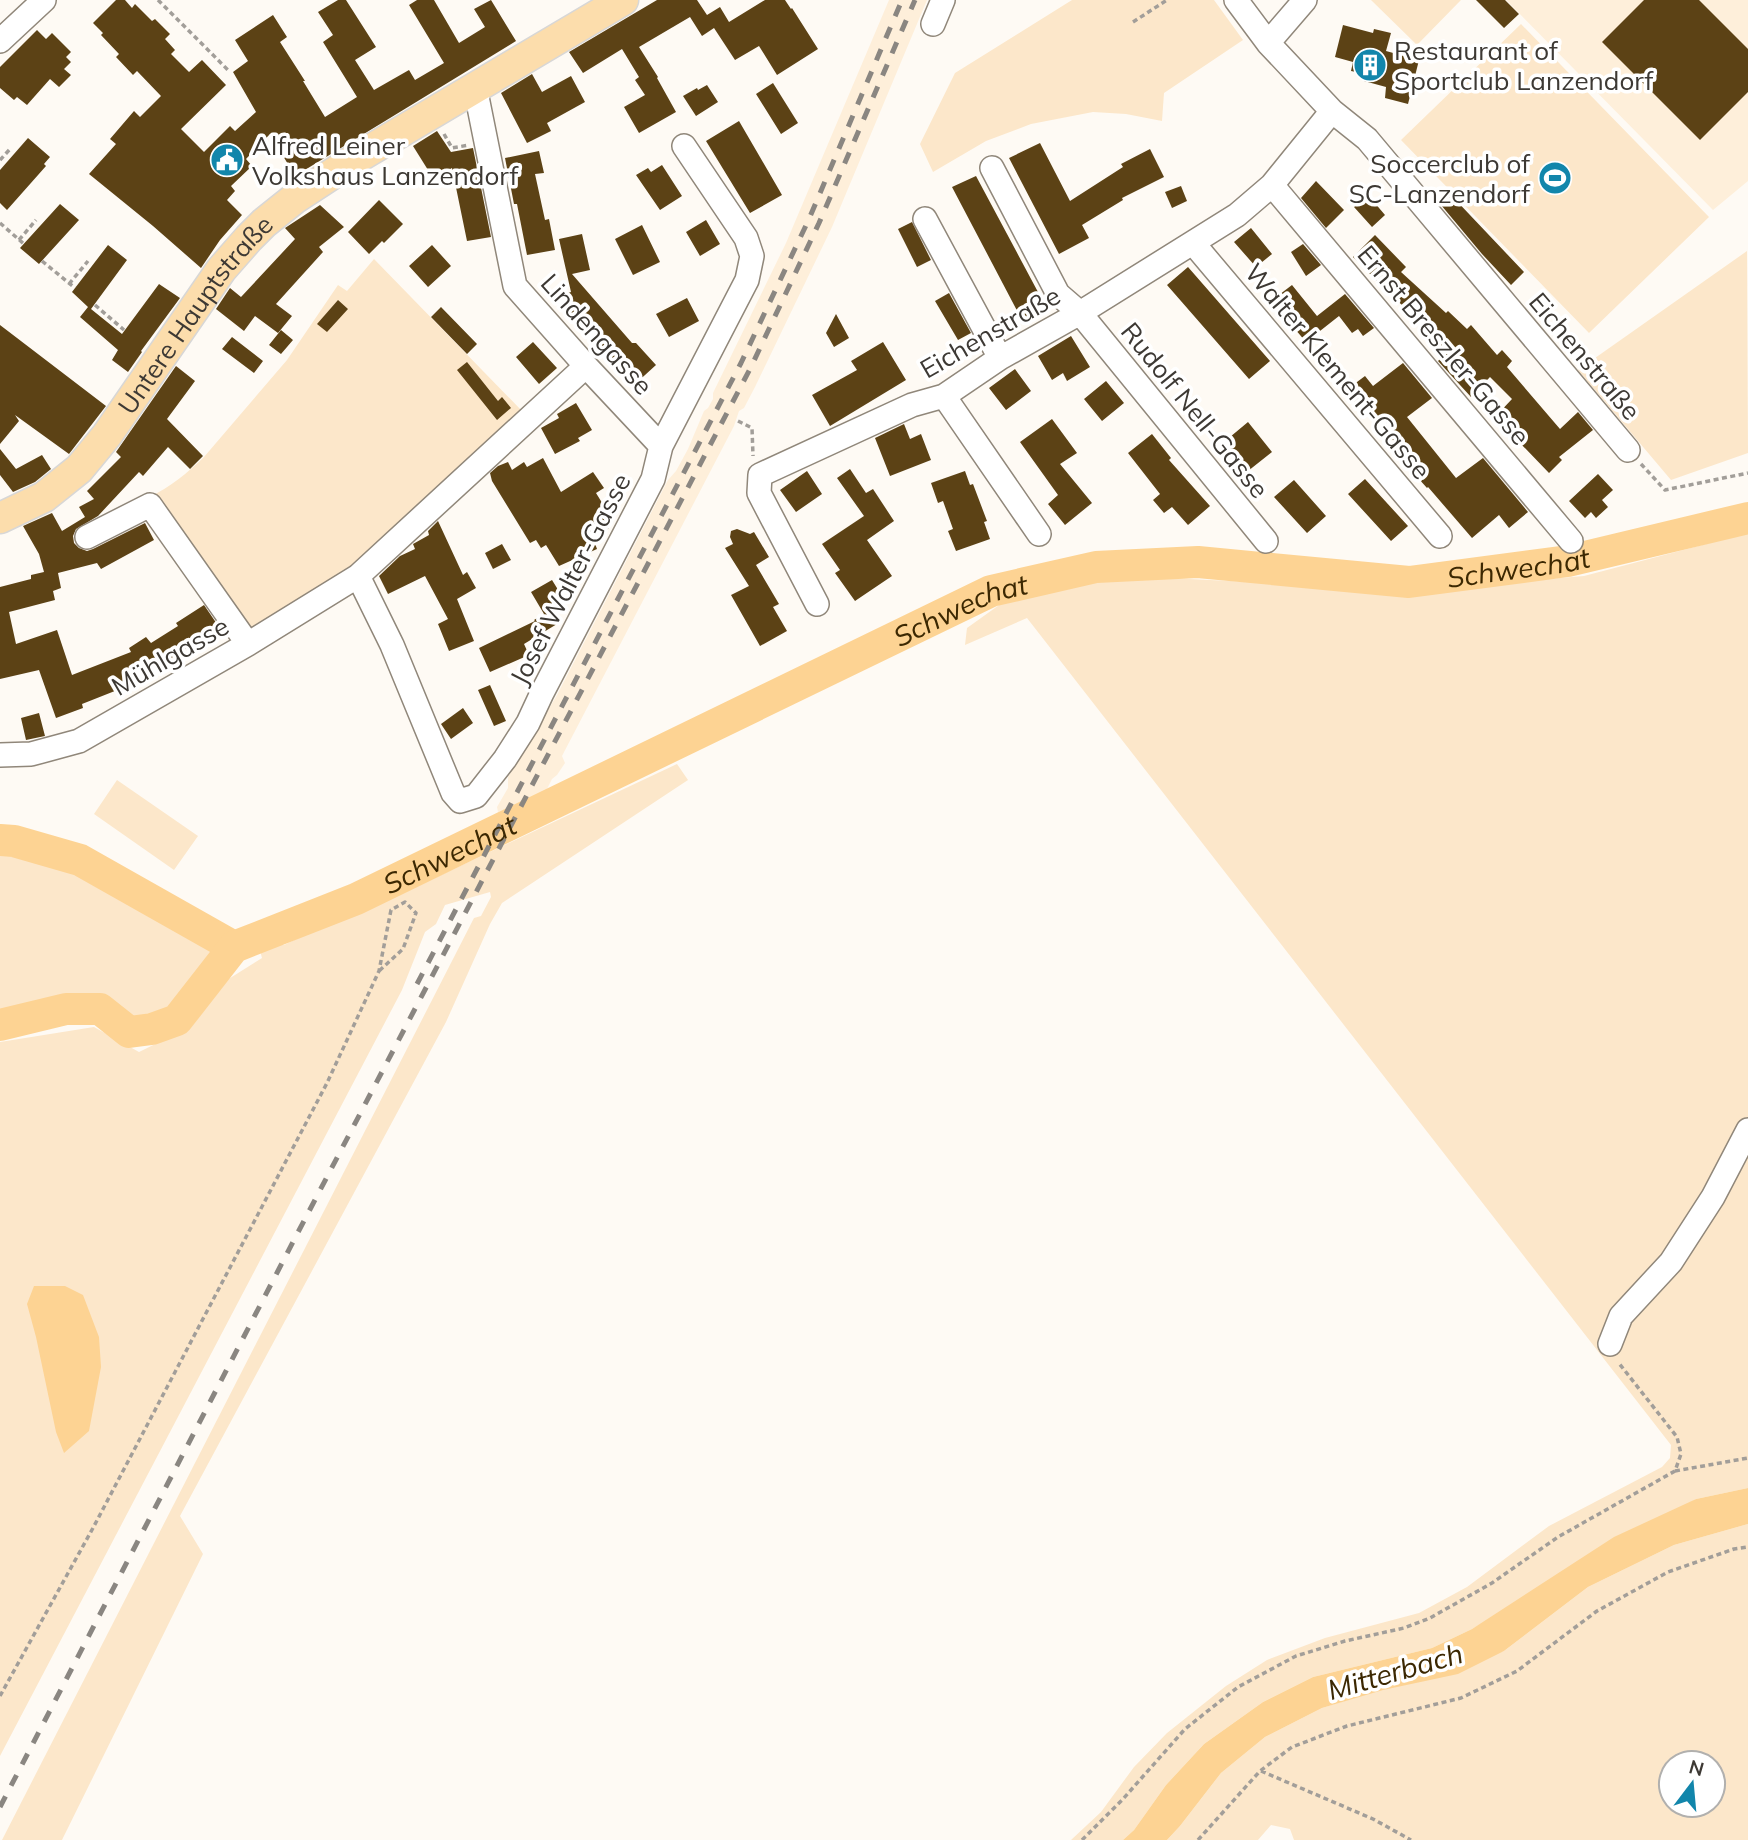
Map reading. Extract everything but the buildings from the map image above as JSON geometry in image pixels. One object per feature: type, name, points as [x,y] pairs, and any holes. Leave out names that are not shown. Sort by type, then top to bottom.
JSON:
[{"type":"main road","name":"Untere Hauptstraße","points":[[0,518],[44,497],[79,468],[107,435],[221,270],[264,223],[294,199],[355,159],[623,0]]},
{"type":"street","points":[[0,41],[44,0]]},
{"type":"street","points":[[933,24],[943,0]]},
{"type":"street","name":"Eichenstraße","points":[[1236,0],[1268,43],[1332,111],[1367,139],[1628,450]]},
{"type":"street","points":[[1268,43],[1305,0]]},
{"type":"street","name":"Lindengasse","points":[[475,87],[515,286],[661,446]]},
{"type":"street","name":"Eichenstraße","points":[[760,475],[912,405],[944,396],[1000,358],[1080,313],[1237,215],[1272,185],[1332,111]]},
{"type":"street","name":"Josef Walter-Gasse","points":[[358,576],[392,645],[453,793],[460,801],[476,796],[505,760],[528,723],[653,479],[661,446],[747,281],[752,257],[746,238],[684,146]]},
{"type":"street","name":"Rudolf Nell-Gasse","points":[[992,168],[1058,294],[1080,313],[1266,541]]},
{"type":"street","name":"Ernst Breszler-Gasse","points":[[1272,185],[1571,541]]},
{"type":"street","points":[[925,219],[1000,358]]},
{"type":"street","name":"Walter Klement-Gasse","points":[[1193,243],[1440,536]]},
{"type":"street","name":"Mühlgasse","points":[[0,755],[31,754],[79,741],[248,644],[358,576],[586,366]]},
{"type":"street","points":[[944,396],[1039,534]]},
{"type":"street","points":[[760,475],[759,493],[817,604]]},
{"type":"street","points":[[87,537],[150,505],[248,644]]},
{"type":"street","points":[[1609,1345],[1621,1317],[1671,1262],[1713,1197],[1748,1130]]},
{"type":"path","points":[[158,0],[229,71]]},
{"type":"path","points":[[1133,22],[1167,0]]},
{"type":"path","points":[[432,114],[452,148],[487,142]]},
{"type":"path","points":[[0,160],[11,148]]},
{"type":"path","points":[[19,240],[36,220]]},
{"type":"path","points":[[0,223],[24,244]]},
{"type":"path","points":[[42,261],[75,288]]},
{"type":"path","points":[[69,284],[88,261]]},
{"type":"path","points":[[95,305],[124,330]]},
{"type":"path","points":[[738,421],[752,428],[752,456],[760,475]]},
{"type":"path","points":[[1628,450],[1665,490],[1748,473]]},
{"type":"path","points":[[0,1696],[93,1528],[327,1083],[379,971],[391,910],[405,902],[416,913],[403,949],[379,971]]},
{"type":"path","points":[[1609,1345],[1616,1359],[1676,1437],[1681,1454],[1675,1471]]},
{"type":"path","points":[[1082,1840],[1123,1799],[1185,1728],[1238,1687],[1296,1656],[1345,1641],[1404,1628],[1430,1618],[1493,1583],[1558,1537],[1675,1471],[1748,1458]]},
{"type":"path","points":[[1198,1840],[1260,1770],[1292,1747],[1347,1726],[1461,1698],[1517,1671],[1597,1611],[1668,1572],[1734,1549],[1748,1547]]},
{"type":"path","points":[[1260,1770],[1373,1819],[1412,1840]]},
{"type":"shaded area","points":[[889,0],[927,0],[832,227],[755,387],[744,408],[739,411],[734,426],[562,756],[565,763],[552,779],[543,797],[498,812],[497,807],[508,788],[508,777],[557,695],[668,480],[688,449],[704,411],[713,399],[713,393],[786,243]]},
{"type":"shaded area","points":[[1072,0],[1214,0],[1243,40],[1164,93],[1162,121],[1126,114],[1093,112],[1031,124],[986,141],[933,172],[920,144],[955,73]]},
{"type":"shaded area","points":[[1371,0],[1461,0],[1417,45]]},
{"type":"shaded area","points":[[1506,0],[1748,0],[1748,181],[1713,210]]},
{"type":"shaded area","name":"Soccerclub of SC-Lanzendorf","points":[[1521,24],[1709,217],[1589,333],[1401,140]]},
{"type":"shaded area","points":[[1747,251],[1748,453],[1671,480],[1578,370]]},
{"type":"shaded area","points":[[374,259],[524,413],[338,582],[252,636],[149,497],[185,474],[204,457],[287,360],[338,285],[347,291]]},
{"type":"shaded area","points":[[1748,533],[1748,1488],[1696,1499],[1472,1629],[1432,1648],[1313,1677],[1263,1702],[1204,1744],[1166,1785],[1134,1830],[1123,1840],[1071,1840],[1101,1812],[1134,1767],[1167,1733],[1226,1686],[1267,1660],[1325,1638],[1419,1613],[1467,1587],[1549,1526],[1662,1467],[1670,1458],[1671,1445],[1027,618],[965,645],[967,628],[1023,588],[1107,575],[1417,590],[1584,576]]},
{"type":"shaded area","points":[[677,764],[688,780],[502,903],[446,1022],[180,1516],[203,1554],[62,1840],[2,1840],[474,918],[481,916],[491,897],[490,892],[445,905],[436,924],[425,932],[402,990],[0,1756],[0,1042],[94,1027],[139,1052],[192,1026],[227,980],[262,958],[259,947],[268,942],[284,945],[342,917],[422,884]]},
{"type":"shaded area","points":[[117,780],[198,836],[174,870],[94,814]]},
{"type":"shaded area","points":[[0,845],[13,845],[79,863],[222,947],[175,1017],[123,1035],[90,1019],[0,1039]]},
{"type":"shaded area","points":[[1748,1524],[1748,1840],[1294,1840],[1290,1829],[1271,1825],[1258,1840],[1167,1840],[1221,1773],[1265,1737],[1322,1708],[1504,1651],[1588,1587],[1674,1545]]},
{"type":"water","points":[[34,1286],[65,1286],[83,1295],[99,1337],[101,1367],[89,1431],[64,1453],[56,1432],[27,1304]]},
{"type":"water","name":"Mitterbach","points":[[1748,1488],[1748,1524],[1674,1545],[1588,1587],[1504,1651],[1458,1674],[1383,1690],[1322,1708],[1265,1737],[1221,1773],[1167,1840],[1123,1840],[1134,1830],[1166,1785],[1204,1744],[1263,1702],[1313,1677],[1432,1648],[1472,1629],[1614,1537],[1696,1499]]},
{"type":"waterway","name":"Schwechat","points":[[0,1025],[66,1009],[100,1009],[129,1032],[152,1029],[177,1020],[234,947],[356,899],[991,591],[1096,567],[1198,562],[1409,582],[1568,561],[1748,518]]},
{"type":"waterway","name":"Schwechat","points":[[0,840],[14,841],[80,860],[234,947]]},
{"type":"railway","points":[[417,984],[741,363],[809,219],[902,0]]},
{"type":"railway","points":[[0,1807],[751,367],[819,223],[915,0]]},
{"type":"place","name":"Restaurant of Sportclub Lanzendorf","points":[[1370,65]]},
{"type":"place","name":"Alfred Leiner Volkshaus Lanzendorf","points":[[227,160]]},
{"type":"place","name":"Soccerclub of SC-Lanzendorf","points":[[1555,178]]}]
